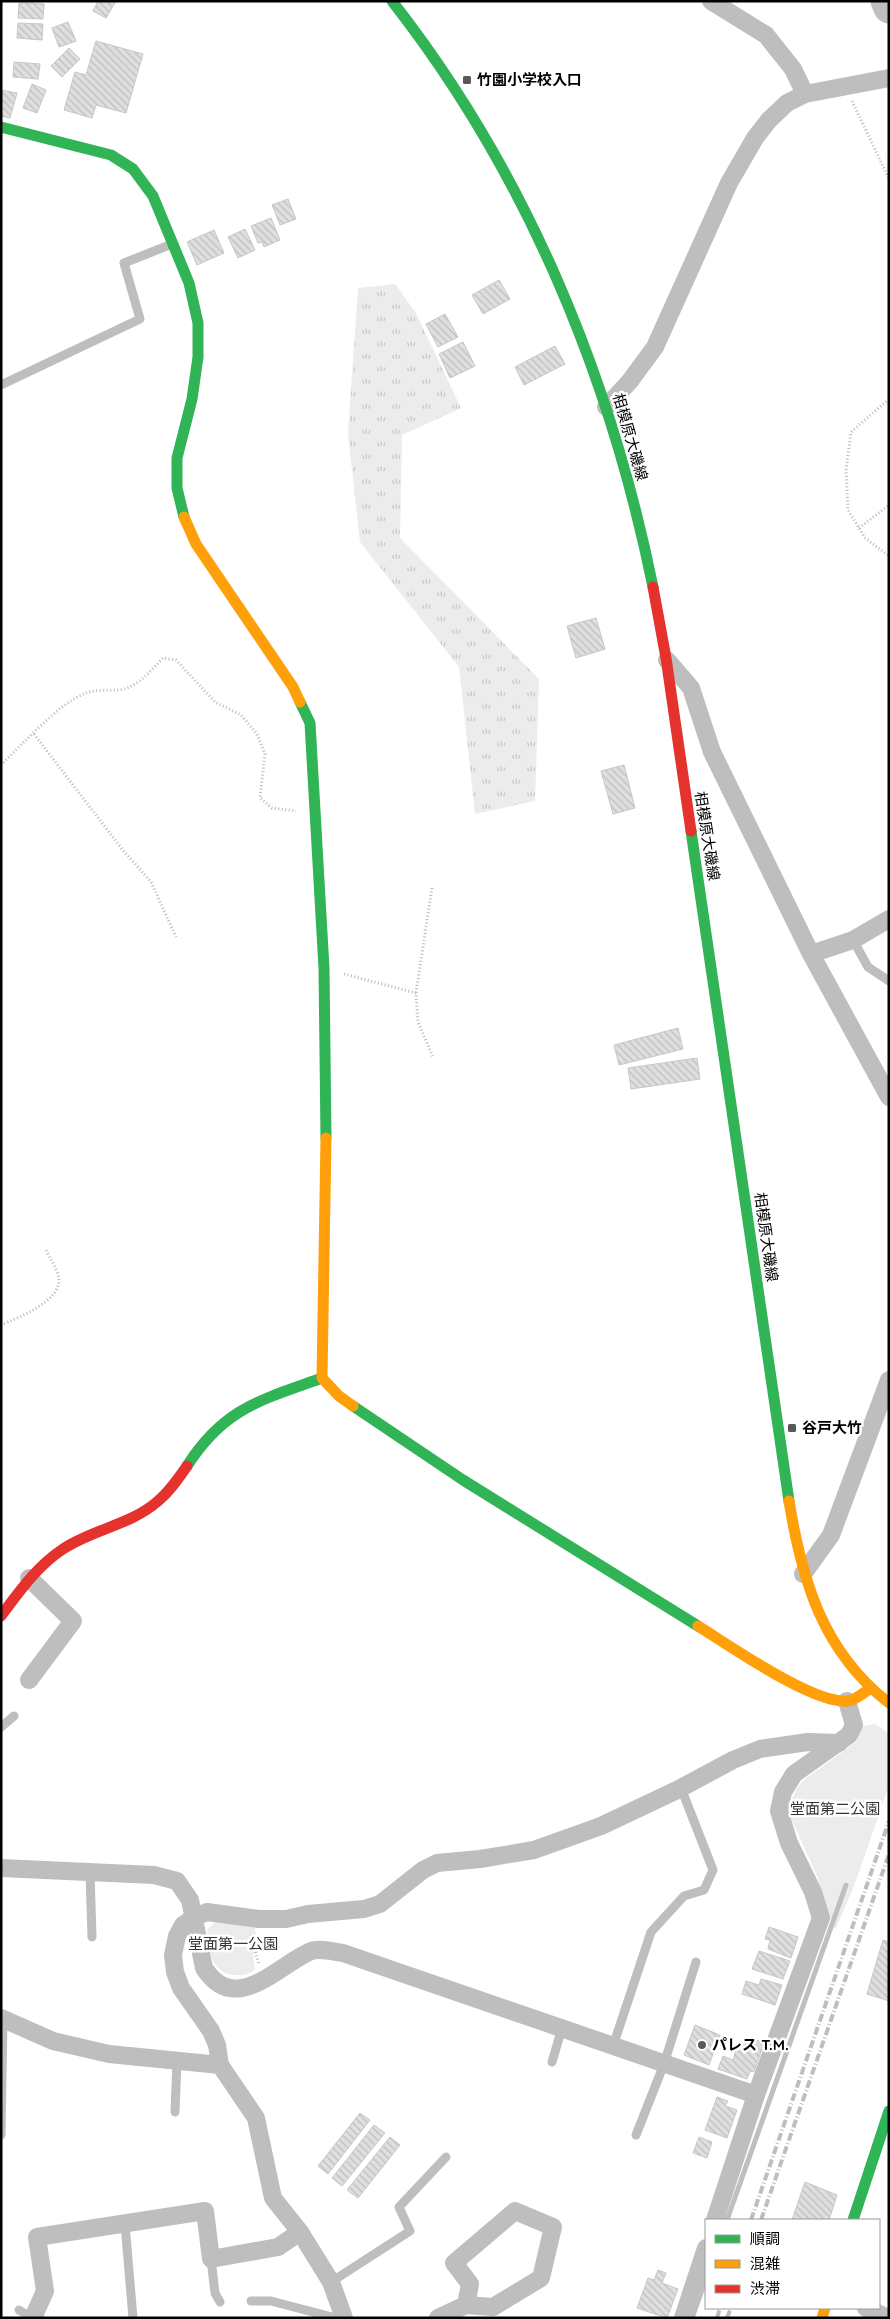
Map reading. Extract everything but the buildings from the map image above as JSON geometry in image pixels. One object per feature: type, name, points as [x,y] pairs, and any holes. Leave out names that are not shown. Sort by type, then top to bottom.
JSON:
[{"type":"street","name":"相模原大磯線","points":[[392,1],[451,84],[507,179],[538,238],[569,309],[588,353],[606,407],[641,529],[653,583],[666,658],[784,1471],[803,1574],[811,1598],[851,1665],[871,1688],[887,1702]]},
{"type":"street","points":[[711,1],[766,35],[793,69],[805,94]]},
{"type":"street","points":[[606,407],[630,381],[655,347],[729,183],[754,138],[787,103],[805,94],[845,88],[889,78]]},
{"type":"street","points":[[1,127],[111,155],[133,169],[153,196],[189,282],[198,323],[198,357],[192,400],[178,458],[177,488],[182,514],[196,544],[294,688],[310,723],[324,968],[327,1085],[322,1378],[339,1396],[463,1480],[642,1593],[784,1678],[825,1698],[847,1701],[854,1699],[871,1688]]},
{"type":"street","points":[[666,658],[691,688],[712,752],[811,954],[889,1097]]},
{"type":"street","points":[[811,954],[852,940],[889,920]]},
{"type":"street","points":[[1,1616],[41,1565],[75,1541],[148,1510],[163,1498],[203,1441],[230,1416],[264,1399],[322,1378]]},
{"type":"street","points":[[803,1574],[831,1535],[889,1380]]},
{"type":"street","points":[[29,1578],[73,1621],[39,1673]]},
{"type":"street","points":[[715,2219],[756,2095],[821,1918],[813,1892],[789,1843],[779,1811],[783,1792],[794,1774],[849,1735],[854,1725],[847,1701]]},
{"type":"street","points":[[344,2318],[332,2282],[300,2232],[273,2198],[256,2118],[220,2064],[217,2045],[211,2031],[181,1988],[175,1972],[173,1955],[177,1936],[183,1925],[206,1912],[259,1919],[286,1919],[308,1914],[364,1909],[380,1904],[423,1870],[437,1863],[480,1859],[534,1850],[601,1826],[681,1788],[733,1760],[760,1749],[808,1742],[838,1742]]},
{"type":"street","points":[[1,1868],[154,1875],[177,1881],[190,1900],[204,1968],[209,1976],[226,1987],[235,1989],[259,1982],[310,1951],[343,1952],[756,2095]]},
{"type":"street","points":[[2,2019],[62,2043],[109,2054],[220,2064]]},
{"type":"street","points":[[853,2219],[889,2111]]},
{"type":"street","points":[[28,2315],[46,2291],[37,2237],[205,2211],[211,2259],[278,2247],[300,2232]]},
{"type":"street","points":[[438,2318],[466,2305],[493,2307],[541,2278],[553,2228],[515,2211],[454,2263],[470,2284],[466,2305]]},
{"type":"street","points":[[683,2318],[705,2251]]},
{"type":"street","points":[[869,2309],[887,2316]]},
{"type":"lane","points":[[1,385],[140,319],[124,263],[172,244]]},
{"type":"lane","points":[[852,940],[868,967],[889,981]]},
{"type":"lane","points":[[1,1728],[14,1716]]},
{"type":"lane","points":[[613,2046],[651,1932],[684,1896],[704,1890],[713,1870],[681,1788]]},
{"type":"lane","points":[[90,1873],[92,1937]]},
{"type":"lane","points":[[636,2135],[664,2064],[696,1962]]},
{"type":"lane","points":[[1,2135],[2,2019]]},
{"type":"lane","points":[[552,2062],[562,2028]]},
{"type":"lane","points":[[175,2112],[177,2060]]},
{"type":"lane","points":[[332,2282],[410,2231],[399,2206],[446,2157]]},
{"type":"lane","points":[[125,2224],[133,2318]]},
{"type":"lane","points":[[211,2259],[215,2293],[220,2302]]},
{"type":"lane","points":[[251,2301],[271,2301],[336,2318]]},
{"type":"path","points":[[845,88],[889,179]]},
{"type":"path","points":[[889,399],[851,432],[846,470],[848,510],[865,538],[889,556]]},
{"type":"path","points":[[859,528],[889,505]]},
{"type":"path","points":[[1,765],[62,708],[86,693],[101,690],[119,690],[135,685],[163,658],[176,660],[215,702],[241,715],[257,734],[265,754],[259,793],[265,804],[272,808],[315,814]]},
{"type":"path","points":[[34,734],[122,849],[151,882],[176,937]]},
{"type":"path","points":[[432,888],[416,993],[418,1022],[433,1057]]},
{"type":"path","points":[[324,968],[416,993]]},
{"type":"path","points":[[1,1326],[44,1303],[56,1291],[59,1279],[46,1250]]},
{"type":"path","points":[[244,1934],[251,1934],[258,1964]]},
{"type":"green space","points":[[395,284],[416,313],[461,408],[402,435],[400,538],[539,679],[535,801],[475,814],[459,667],[360,542],[348,433],[358,288]]},
{"type":"green space","name":"堂面第二公園","points":[[875,1724],[889,1733],[889,1786],[854,1886],[836,1928],[833,1927],[817,1876],[790,1816],[790,1804],[797,1788],[805,1779],[856,1742],[864,1726]]},
{"type":"green space","name":"堂面第一公園","points":[[217,1920],[254,1923],[258,1952],[253,1954],[255,1970],[244,1975],[232,1975],[221,1970],[213,1961],[207,1930]]},
{"type":"waterway","points":[[886,1],[889,8]]},
{"type":"waterway","points":[[727,2219],[846,1885]]},
{"type":"waterway","points":[[692,2318],[705,2282]]},
{"type":"railway","points":[[751,2219],[889,1821]]},
{"type":"railway","points":[[761,2219],[889,1854]]},
{"type":"railway","points":[[717,2318],[720,2309]]},
{"type":"railway","points":[[727,2318],[731,2309]]},
{"type":"traffic: fast","points":[[392,1],[440,67],[483,135],[522,206],[557,279],[587,354],[613,430],[635,508],[653,587]]},
{"type":"traffic: fast","points":[[1,127],[111,155],[133,169],[153,196],[189,283],[198,323],[198,357],[192,399],[177,458],[177,488],[184,517]]},
{"type":"traffic: fast","points":[[300,702],[310,723],[324,968],[326,1138]]},
{"type":"traffic: fast","points":[[691,831],[789,1501]]},
{"type":"traffic: fast","points":[[187,1466],[201,1446],[215,1431],[245,1408],[322,1378]]},
{"type":"traffic: fast","points":[[353,1406],[463,1480],[698,1626]]},
{"type":"traffic: fast","points":[[853,2219],[889,2111]]},
{"type":"traffic: slow","points":[[184,517],[196,544],[293,687],[300,702]]},
{"type":"traffic: slow","points":[[326,1138],[322,1378],[339,1396],[353,1406]]},
{"type":"traffic: slow","points":[[789,1501],[801,1559],[819,1613],[847,1661],[866,1683],[889,1703]]},
{"type":"traffic: slow","points":[[698,1626],[772,1672],[815,1694],[833,1700],[848,1701],[857,1698],[871,1688]]},
{"type":"traffic: slow","points":[[822,2318],[825,2309]]},
{"type":"traffic: jam","points":[[653,587],[666,658],[691,831]]},
{"type":"traffic: jam","points":[[1,1616],[45,1563],[75,1542],[136,1516],[147,1509],[166,1493],[187,1466]]},
{"type":"place","name":"竹園小学校入口","points":[[467,80]]},
{"type":"place","name":"谷戸大竹","points":[[792,1428]]},
{"type":"place","name":"パレス T.M.","points":[[702,2045]]}]
